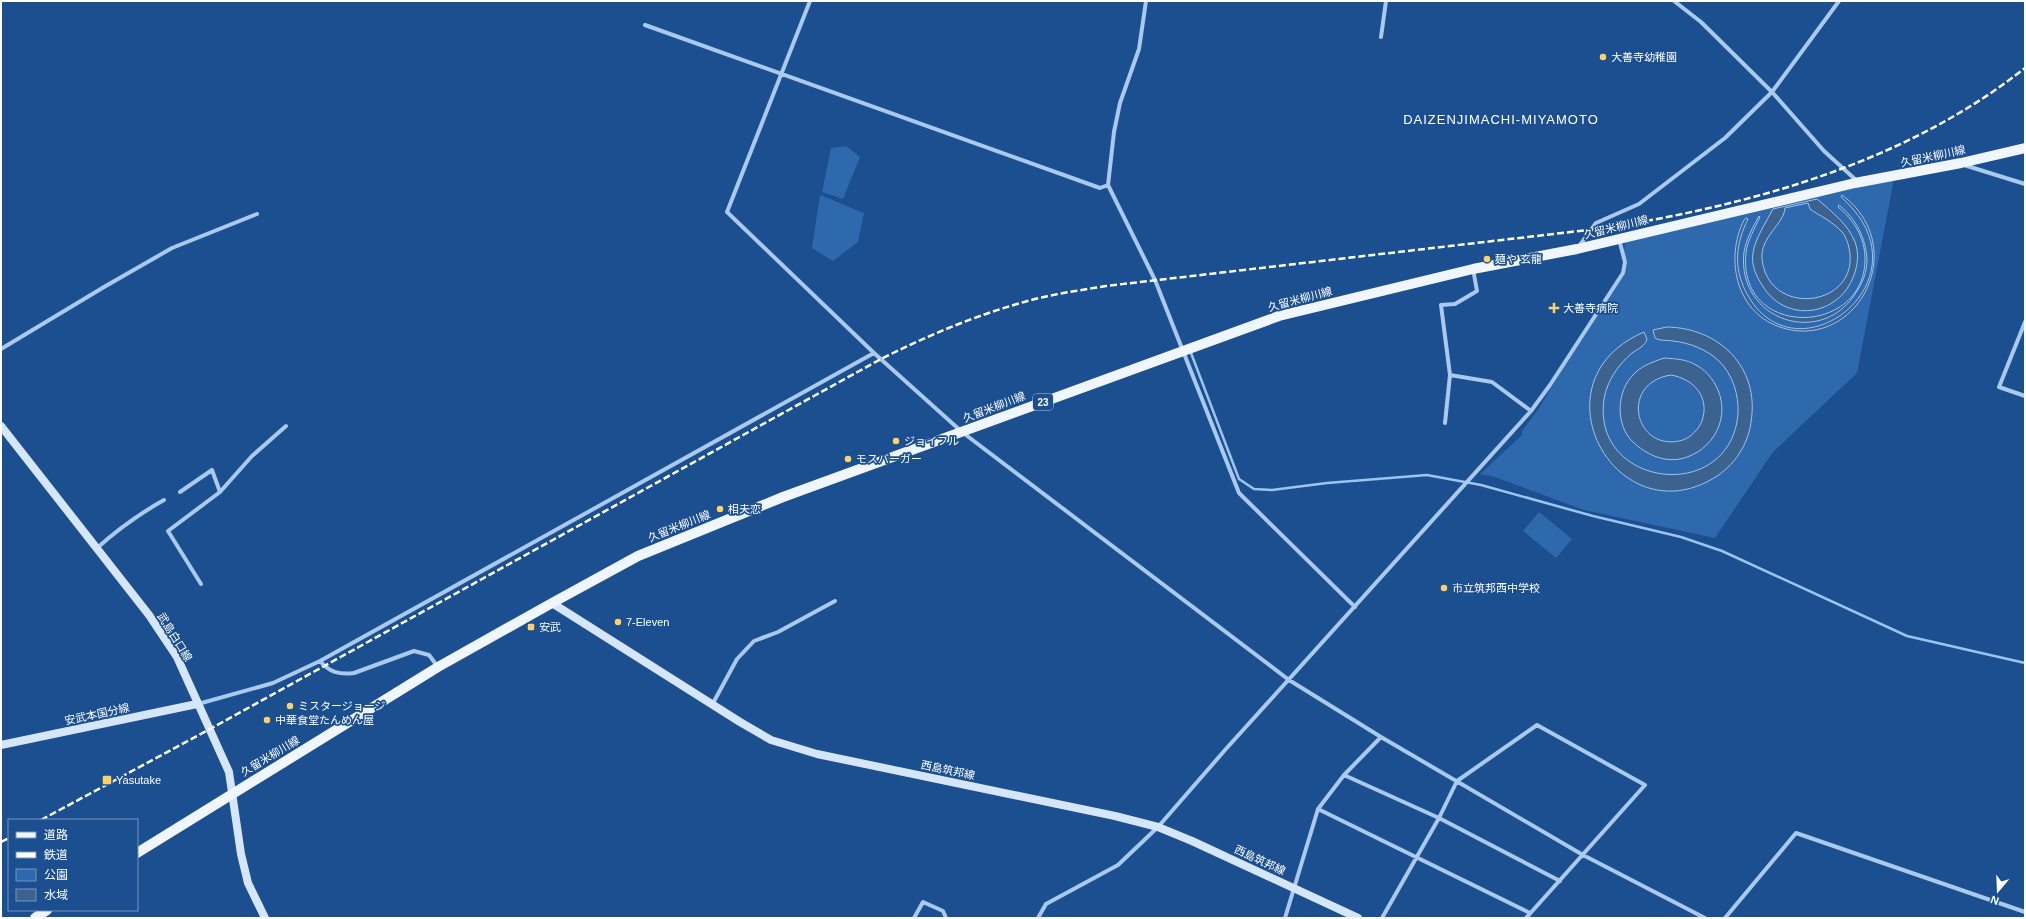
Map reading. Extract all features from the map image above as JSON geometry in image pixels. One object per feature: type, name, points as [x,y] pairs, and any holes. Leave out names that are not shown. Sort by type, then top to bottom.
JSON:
[{"type":"main road","name":"久留米柳川線","points":[[138,851],[438,667],[552,603],[645,553],[783,497],[1184,349],[1279,316],[1473,269],[1577,249],[1856,183],[1961,163],[2025,148]]},
{"type":"main road","name":"武島白口線","points":[[1,426],[148,615],[178,658],[197,704],[208,722],[229,772],[241,854],[248,882],[265,918]]},
{"type":"main road","name":"西島筑邦線","points":[[552,603],[712,705],[771,740],[814,753],[1115,816],[1158,827],[1192,841],[1358,918]]},
{"type":"main road","name":"安武本国分線","points":[[1,745],[197,704]]},
{"type":"main road","points":[[35,918],[46,911]]},
{"type":"street","points":[[810,1],[727,212],[874,353],[962,432],[1289,680],[1381,737],[1583,856],[1705,918]]},
{"type":"street","points":[[1146,1],[1139,50],[1120,103],[1114,132],[1108,185],[1155,280],[1184,349],[1239,493],[1356,607]]},
{"type":"street","points":[[1381,37],[1386,1]]},
{"type":"street","points":[[1674,1],[1701,22],[1772,92],[1824,151],[1857,180],[1856,183]]},
{"type":"street","points":[[1577,249],[1596,224],[1639,204],[1684,171],[1725,138],[1772,92],[1839,1]]},
{"type":"street","points":[[645,25],[1100,188],[1108,185]]},
{"type":"street","points":[[1961,163],[2025,184]]},
{"type":"street","points":[[1,349],[172,248],[257,214]]},
{"type":"street","points":[[1038,918],[1046,904],[1118,865],[1158,827],[1531,411],[1550,385],[1623,273],[1625,262],[1619,238]]},
{"type":"street","points":[[1445,423],[1450,375],[1441,305],[1455,304],[1477,291],[1473,269]]},
{"type":"street","points":[[2025,322],[2000,387],[2025,396]]},
{"type":"street","points":[[197,704],[274,683],[320,660],[874,353]]},
{"type":"street","points":[[1450,375],[1492,382],[1531,411]]},
{"type":"street","points":[[201,584],[168,531],[220,492],[252,456],[286,426]]},
{"type":"street","points":[[180,492],[212,470],[220,492]]},
{"type":"street","points":[[96,549],[115,532],[142,512],[164,500]]},
{"type":"street","points":[[712,705],[737,659],[754,640],[778,632],[835,601]]},
{"type":"street","points":[[320,660],[334,672],[344,674],[354,673],[414,651],[429,655],[438,667]]},
{"type":"street","points":[[1382,918],[1439,818],[1457,781],[1537,725],[1646,785],[1526,918]]},
{"type":"street","points":[[1285,918],[1318,809],[1344,775],[1381,737]]},
{"type":"street","points":[[1344,775],[1439,818],[1560,880]]},
{"type":"street","points":[[1318,809],[1530,913]]},
{"type":"street","points":[[1725,918],[1796,834],[2025,912]]},
{"type":"street","points":[[914,918],[923,902],[943,911],[946,918]]},
{"type":"green space","points":[[846,146],[860,157],[843,199],[822,192],[831,148]]},
{"type":"green space","points":[[1894,179],[1857,373],[1773,452],[1715,538],[1584,510],[1495,477],[1480,474],[1522,435],[1522,431],[1539,408],[1627,262],[1624,252],[1625,241]]},
{"type":"green space","points":[[820,195],[864,213],[858,242],[833,261],[812,248]]},
{"type":"green space","points":[[1539,512],[1572,539],[1556,558],[1523,531]]},
{"type":"water","points":[[1842,195],[1862,216],[1867,224],[1873,242],[1874,261],[1871,277],[1865,292],[1856,306],[1845,317],[1831,325],[1816,330],[1800,331],[1783,328],[1767,321],[1755,311],[1745,299],[1735,268],[1735,252],[1738,236],[1744,220],[1746,218],[1748,219],[1739,246],[1738,264],[1739,273],[1746,292],[1768,318],[1794,328],[1822,325],[1847,310],[1865,288],[1873,260],[1866,228],[1841,197]]},
{"type":"water","points":[[1817,199],[1839,219],[1848,230],[1855,242],[1857,263],[1854,275],[1847,289],[1837,300],[1824,307],[1811,310],[1797,310],[1784,306],[1772,297],[1762,285],[1754,270],[1753,253],[1758,236],[1773,209]],"holes":[[[1808,203],[1810,209],[1826,219],[1844,234],[1848,242],[1850,254],[1848,272],[1839,286],[1826,295],[1810,298],[1794,297],[1779,290],[1768,278],[1762,259],[1762,251],[1768,237],[1781,220],[1785,208]]]},
{"type":"water","points":[[1839,205],[1855,223],[1865,244],[1867,260],[1866,268],[1863,280],[1857,291],[1842,309],[1824,319],[1804,322],[1785,319],[1767,310],[1754,295],[1745,276],[1744,252],[1746,242],[1759,216],[1760,217],[1750,239],[1746,253],[1749,281],[1761,301],[1780,313],[1802,318],[1825,314],[1845,303],[1860,285],[1865,259],[1863,244],[1858,230],[1844,212],[1838,207]]},
{"type":"water","points":[[1667,327],[1686,329],[1703,335],[1719,343],[1732,354],[1742,368],[1749,384],[1752,402],[1751,422],[1747,439],[1734,461],[1714,478],[1678,491],[1646,487],[1619,471],[1600,446],[1590,415],[1593,384],[1610,355],[1644,332],[1647,339],[1645,344],[1632,353],[1618,368],[1610,380],[1605,392],[1606,429],[1618,452],[1639,467],[1663,474],[1689,473],[1712,463],[1729,443],[1738,414],[1734,386],[1728,373],[1719,361],[1703,350],[1686,343],[1655,338],[1653,330]]},
{"type":"water","points":[[1664,358],[1692,363],[1704,371],[1715,384],[1720,396],[1722,408],[1721,420],[1711,440],[1702,449],[1692,455],[1673,460],[1655,456],[1643,450],[1633,442],[1627,435],[1623,426],[1620,408],[1624,389],[1635,373],[1648,364]],"holes":[[[1671,375],[1687,380],[1698,390],[1704,404],[1704,412],[1701,424],[1692,435],[1683,440],[1667,442],[1653,437],[1644,428],[1639,416],[1639,403],[1644,390],[1654,381]]]},
{"type":"waterway","points":[[1191,353],[1239,479],[1254,489],[1272,490],[1327,483],[1427,475],[1481,485],[1593,516],[1681,537],[1722,551],[1907,636],[2025,663]]},
{"type":"railway","points":[[43,819],[210,729],[881,359],[964,322],[999,309],[1039,298],[1106,286],[1605,228],[1716,207],[1826,175],[1879,154],[1930,129],[1979,101],[2025,68]]},
{"type":"railway","points":[[1,842],[8,838]]},
{"type":"place","name":"大善寺幼稚園","points":[[1603,57]]},
{"type":"place","name":"麺や 玄龍","points":[[1487,259]]},
{"type":"place","name":"大善寺病院","points":[[1554,308]]},
{"type":"place","name":"ジョイフル","points":[[896,441]]},
{"type":"place","name":"モスバーガー","points":[[848,459]]},
{"type":"place","name":"相夫恋","points":[[720,509]]},
{"type":"place","name":"市立筑邦西中学校","points":[[1444,588]]},
{"type":"place","name":"7-Eleven","points":[[618,622]]},
{"type":"place","name":"安武","points":[[531,627]]},
{"type":"place","name":"ミスタージョージ","points":[[290,706]]},
{"type":"place","name":"中華食堂たんめん屋","points":[[267,720]]},
{"type":"place","name":"Yasutake","points":[[107,780]]},
{"type":"district","name":"DAIZENJIMACHI-MIYAMOTO","points":[[1501,119]]}]
